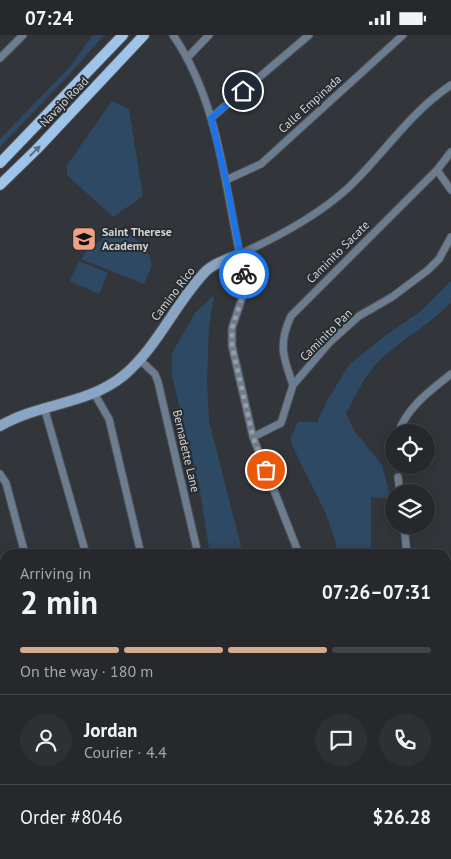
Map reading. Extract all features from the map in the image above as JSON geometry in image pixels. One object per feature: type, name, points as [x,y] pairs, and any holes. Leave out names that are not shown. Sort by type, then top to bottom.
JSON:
[{"type":"main road","name":"Navajo Road","points":[[0,163],[79,83],[123,35]]},
{"type":"main road","name":"Navajo Road","points":[[0,185],[144,35]]},
{"type":"main road","points":[[79,83],[90,93]]},
{"type":"street","points":[[1,56],[23,35]]},
{"type":"street","points":[[173,35],[202,88],[211,118],[226,180],[244,281],[243,295],[232,328],[232,346],[253,437],[298,549]]},
{"type":"street","points":[[187,58],[209,35]]},
{"type":"street","points":[[211,118],[309,35]]},
{"type":"street","name":"Calle Empinada","points":[[226,180],[261,165],[403,35]]},
{"type":"street","name":"Camino Rico","points":[[0,426],[18,415],[44,407],[70,403],[94,393],[121,377],[140,360],[206,271],[271,239],[313,215],[347,188],[423,107],[451,85]]},
{"type":"street","name":"Caminito Sacate","points":[[293,385],[283,357],[284,331],[292,316],[437,170],[451,152]]},
{"type":"street","points":[[437,170],[451,189]]},
{"type":"street","name":"Caminito Pan","points":[[253,437],[281,423],[293,385],[329,343],[359,316],[392,297],[428,270],[439,259],[451,237]]},
{"type":"street","name":"Bernadette Lane","points":[[140,360],[154,374],[158,382],[197,549]]},
{"type":"street","points":[[401,424],[419,399],[451,374]]},
{"type":"street","points":[[94,393],[109,419],[140,549]]},
{"type":"street","points":[[44,407],[85,549]]},
{"type":"street","points":[[0,474],[6,483],[24,549]]},
{"type":"street","points":[[398,477],[399,484]]},
{"type":"street","points":[[405,534],[406,549]]},
{"type":"shaded area","points":[[93,35],[104,35],[68,76],[0,147],[0,139],[69,68]]},
{"type":"shaded area","points":[[112,101],[129,109],[143,196],[113,217],[67,175],[67,165]]},
{"type":"shaded area","points":[[118,226],[146,247],[152,265],[144,284],[81,259],[86,252]]},
{"type":"shaded area","points":[[79,261],[108,273],[99,294],[70,281]]},
{"type":"shaded area","points":[[451,281],[451,302],[376,364],[346,413],[354,430],[382,465],[387,484],[385,484],[385,498],[371,497],[371,549],[337,549],[324,509],[290,439],[298,422],[317,422],[328,399],[349,365],[386,335],[421,311]]},
{"type":"shaded area","points":[[214,295],[209,326],[207,381],[209,421],[242,549],[209,549],[199,485],[172,376],[172,353],[195,313]]},
{"type":"way so far","points":[[244,274],[243,295],[232,328],[232,346],[253,437],[266,470]]},
{"type":"place","name":"Saint Therese Academy","points":[[84,239]]},
{"type":"route","points":[[243,91],[211,118],[226,180],[244,274]]}]
